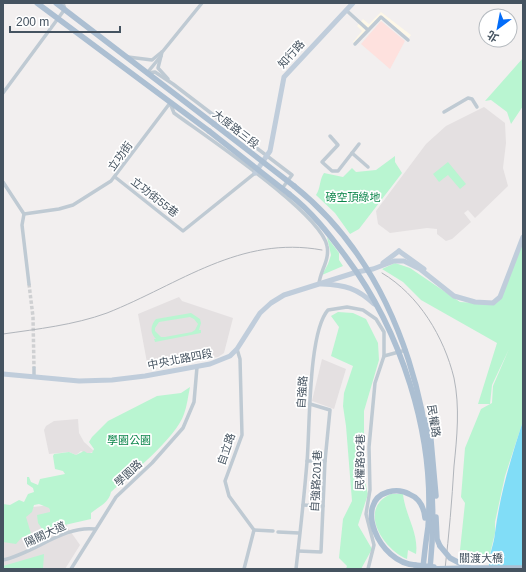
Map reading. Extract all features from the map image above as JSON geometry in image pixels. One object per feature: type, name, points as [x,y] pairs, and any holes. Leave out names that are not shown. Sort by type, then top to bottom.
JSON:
[{"type":"main road","name":"大度路三段","points":[[37,3],[209,131],[289,194],[316,218],[367,286]]},
{"type":"main road","name":"大度路三段","points":[[56,3],[294,186],[328,217],[375,284]]},
{"type":"main road","name":"民權路","points":[[375,284],[406,350],[423,410],[430,496],[427,569]]},
{"type":"main road","name":"民權路","points":[[367,286],[380,309],[398,352],[421,430],[430,496],[425,542],[427,569]]},
{"type":"main road","points":[[423,410],[430,429],[436,476],[437,539],[444,552],[450,558],[469,568]]},
{"type":"main road","name":"關渡大橋","points":[[425,542],[425,516],[418,500],[404,491],[394,490],[384,493],[376,501],[372,512],[372,522],[380,542],[388,553],[400,561],[438,568]]},
{"type":"main road","name":"關渡大橋","points":[[427,569],[523,568]]},
{"type":"street","points":[[3,93],[58,19],[64,9],[63,3]]},
{"type":"street","points":[[128,57],[149,61],[163,51],[202,3]]},
{"type":"street","name":"知行路","points":[[255,173],[270,151],[284,77],[353,3]]},
{"type":"street","points":[[346,10],[368,30]]},
{"type":"street","points":[[355,44],[381,16],[408,40]]},
{"type":"street","points":[[163,51],[158,68],[173,84]]},
{"type":"street","points":[[147,73],[161,56]]},
{"type":"street","points":[[147,73],[155,72],[173,84]]},
{"type":"street","name":"大度路三段","points":[[173,84],[292,175],[279,192]]},
{"type":"street","points":[[444,112],[468,98],[472,99],[477,107]]},
{"type":"street","name":"大度路三段","points":[[170,103],[174,113],[255,173],[312,220],[327,244],[327,257],[319,284]]},
{"type":"street","name":"立功街","points":[[24,214],[59,209],[73,205],[115,177],[170,103]]},
{"type":"street","points":[[330,136],[338,145],[323,160],[323,164],[332,171],[338,170],[359,144]]},
{"type":"street","points":[[352,153],[368,167]]},
{"type":"street","name":"立功街55巷","points":[[115,177],[183,231],[255,173]]},
{"type":"street","points":[[3,182],[24,214],[22,225],[30,284]]},
{"type":"street","points":[[388,263],[404,261],[433,279],[454,296],[465,300],[483,303],[496,302],[500,297],[523,237]]},
{"type":"street","points":[[399,251],[422,267],[433,279]]},
{"type":"street","points":[[376,269],[398,257],[399,251]]},
{"type":"street","points":[[376,269],[399,251]]},
{"type":"street","name":"中央北路四段","points":[[3,374],[79,381],[112,380],[197,367],[220,361],[230,356],[237,349],[260,313],[271,303],[284,295],[357,272],[376,269]]},
{"type":"street","points":[[319,284],[350,287],[365,296],[380,309]]},
{"type":"street","name":"自強路","points":[[296,569],[307,461],[313,362],[318,330],[322,317],[328,310],[336,307],[363,310],[376,319],[384,332],[384,356]]},
{"type":"street","name":"自立路","points":[[237,349],[240,359],[242,435],[226,481],[229,496],[254,530]]},
{"type":"street","points":[[384,356],[406,350]]},
{"type":"street","name":"民權路92巷","points":[[368,569],[374,545],[366,514],[370,490],[369,447],[371,409],[375,383],[384,356]]},
{"type":"street","name":"學園路","points":[[71,569],[95,529],[122,490],[152,462],[182,428],[194,402],[197,367]]},
{"type":"street","points":[[34,368],[34,377]]},
{"type":"street","name":"自強路201巷","points":[[298,551],[321,552],[325,461],[330,410],[310,404]]},
{"type":"street","points":[[307,461],[325,461]]},
{"type":"street","points":[[302,505],[323,506]]},
{"type":"street","name":"陽關大道","points":[[3,560],[35,549],[73,531],[83,528],[95,529]]},
{"type":"street","points":[[244,569],[254,530],[299,533]]},
{"type":"shaded area","points":[[381,12],[411,35],[409,38],[384,18],[381,21],[378,19],[355,44],[353,42],[362,31],[357,26],[363,19],[369,24]]},
{"type":"shaded area","points":[[381,21],[405,41],[390,69],[361,44]]},
{"type":"shaded area","points":[[484,107],[505,123],[506,143],[503,168],[508,186],[475,218],[468,210],[464,213],[471,222],[452,239],[446,241],[437,234],[437,229],[427,228],[390,233],[378,224],[376,211],[426,144],[446,126]]},
{"type":"shaded area","points":[[179,297],[182,301],[233,318],[224,353],[218,357],[148,368],[138,314]]},
{"type":"shaded area","points":[[322,359],[346,369],[334,409],[312,401]]},
{"type":"shaded area","points":[[78,419],[79,433],[84,442],[94,451],[87,454],[81,451],[76,455],[69,452],[49,454],[44,430],[46,426],[54,421]]},
{"type":"shaded area","points":[[59,504],[68,528],[80,545],[65,569],[3,569],[3,514],[25,508]]},
{"type":"green space","points":[[523,58],[523,106],[511,124],[507,112],[491,100],[485,101]]},
{"type":"green space","name":"磅空頂綠地","points":[[395,156],[395,162],[402,173],[359,229],[350,234],[335,213],[316,195],[319,190],[322,176],[324,173],[343,177],[352,168],[356,172],[376,170]]},
{"type":"green space","points":[[448,162],[466,184],[460,189],[448,175],[439,182],[433,174]]},
{"type":"green space","points":[[327,237],[339,253],[339,260],[343,266],[322,275],[331,255]]},
{"type":"green space","points":[[523,237],[523,421],[505,476],[489,558],[472,558],[467,550],[460,550],[465,503],[461,497],[465,448],[481,409],[492,403],[493,386],[509,349],[492,385],[490,404],[478,404],[497,343],[421,300],[403,282],[382,269],[395,263],[410,268],[460,302],[491,304],[498,302]]},
{"type":"green space","points":[[338,312],[353,313],[366,319],[378,343],[379,360],[364,411],[364,477],[368,494],[358,525],[372,549],[361,569],[346,569],[347,566],[339,558],[343,519],[352,501],[343,406],[344,393],[353,366],[331,356],[339,327],[331,316]]},
{"type":"green space","points":[[191,313],[200,319],[201,323],[199,330],[201,330],[201,333],[155,342],[154,339],[156,339],[152,329],[156,319]],"holes":[[[190,317],[198,324],[192,332],[161,337],[155,331],[155,328],[159,322]]]},
{"type":"green space","name":"學園公園","points":[[190,387],[184,414],[172,434],[152,456],[111,492],[106,502],[91,513],[91,519],[56,527],[45,533],[38,523],[37,515],[50,512],[50,510],[49,508],[39,504],[34,505],[32,512],[26,517],[32,537],[22,537],[16,544],[3,542],[3,504],[10,505],[19,500],[24,502],[28,494],[34,492],[33,488],[27,484],[27,477],[29,477],[31,482],[38,485],[40,479],[65,474],[63,471],[55,469],[54,454],[69,452],[76,455],[84,451],[87,453],[92,453],[94,449],[89,442],[108,421],[157,396],[181,393]]},
{"type":"green space","points":[[391,494],[403,494],[406,509],[416,539],[416,554],[408,550],[407,559],[390,547],[382,538],[377,528],[375,519],[376,509],[381,501]]},
{"type":"green space","points":[[44,554],[43,569],[3,569],[3,566]]},
{"type":"water","points":[[523,421],[523,569],[489,569],[489,560],[503,490]]},
{"type":"tunnel","points":[[29,284],[33,317],[34,368]]},
{"type":"railway","points":[[3,334],[69,324],[107,313],[185,276],[237,256],[264,249],[292,247],[322,250]]},
{"type":"railway","points":[[382,273],[407,293],[428,318],[444,347],[454,378],[457,400],[457,433],[445,569]]}]
